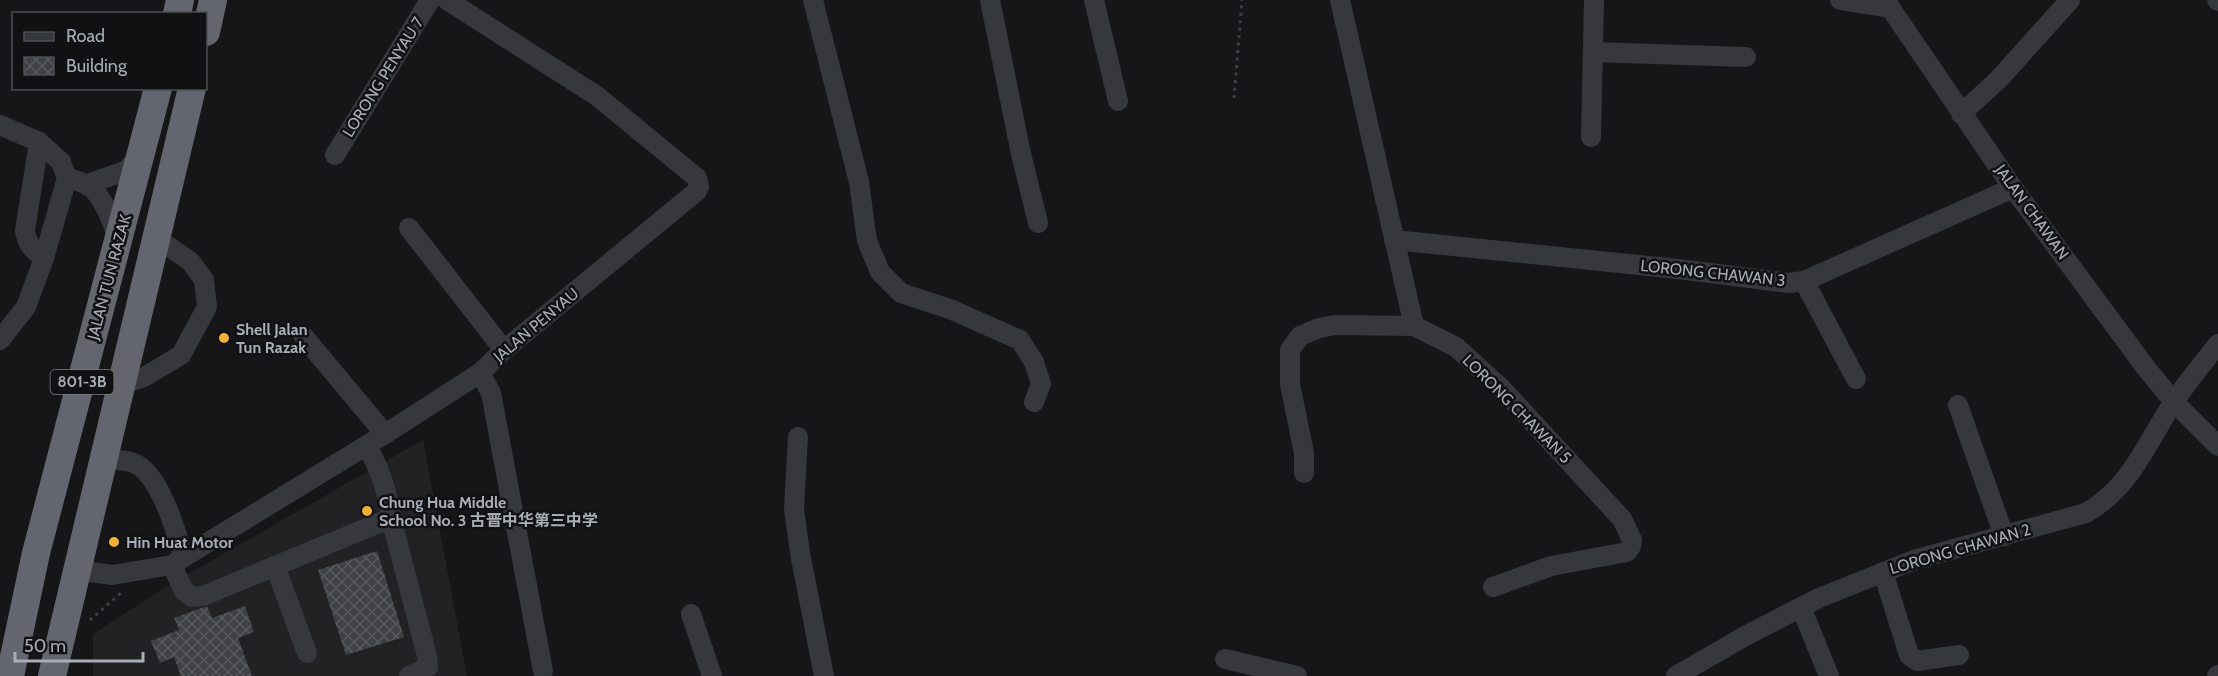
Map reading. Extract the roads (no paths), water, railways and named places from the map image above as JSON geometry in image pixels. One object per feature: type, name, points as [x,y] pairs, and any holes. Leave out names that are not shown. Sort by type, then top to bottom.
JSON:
[{"type":"highway","points":[[207,27],[213,0]]},
{"type":"highway","name":"JALAN TUN RAZAK","points":[[10,676],[36,554],[157,90]]},
{"type":"highway","points":[[52,676],[192,90]]},
{"type":"street","name":"LORONG PENYAU 7","points":[[335,155],[430,0]]},
{"type":"street","name":"JALAN PENYAU","points":[[78,570],[112,575],[178,561],[366,446],[480,373],[504,350],[699,187],[697,178],[597,96],[447,0]]},
{"type":"street","points":[[813,0],[859,182],[867,241],[880,272],[901,293],[950,309],[1020,340],[1034,362],[1041,384],[1034,402]]},
{"type":"street","points":[[990,0],[1021,154],[1038,223]]},
{"type":"street","points":[[1094,0],[1118,101]]},
{"type":"street","points":[[1340,0],[1414,326]]},
{"type":"street","points":[[1591,137],[1593,0]]},
{"type":"street","name":"JALAN CHAWAN","points":[[1840,0],[1888,4],[2013,188],[2146,368],[2174,402],[2218,446]]},
{"type":"street","points":[[1961,114],[2006,72],[2070,0]]},
{"type":"street","points":[[1593,52],[1746,57]]},
{"type":"street","points":[[0,125],[39,142],[61,162],[67,178],[44,258],[26,306],[4,328]]},
{"type":"street","points":[[39,142],[25,230],[33,251],[44,258]]},
{"type":"street","points":[[67,178],[88,184],[125,171],[140,158]]},
{"type":"street","points":[[88,184],[105,207],[114,225],[118,242]]},
{"type":"street","name":"LORONG CHAWAN 3","points":[[1394,240],[1678,269],[1789,283],[1804,281],[2013,188]]},
{"type":"street","points":[[409,228],[504,350]]},
{"type":"street","points":[[120,386],[144,377],[181,356],[207,307],[204,280],[190,261],[156,238]]},
{"type":"street","points":[[1804,281],[1856,378]]},
{"type":"street","name":"LORONG CHAWAN 5","points":[[1304,473],[1304,453],[1290,384],[1290,350],[1300,336],[1319,327],[1414,326],[1456,347],[1503,390],[1622,519],[1632,540],[1627,552],[1551,566],[1493,586]]},
{"type":"street","points":[[304,337],[385,434]]},
{"type":"street","name":"LORONG CHAWAN 2","points":[[1676,676],[1747,635],[1802,607],[1883,572],[1914,560],[2086,513],[2103,503],[2131,474],[2174,402],[2218,344]]},
{"type":"street","points":[[480,373],[491,393],[543,671]]},
{"type":"street","points":[[1958,405],[2004,536]]},
{"type":"street","points":[[798,437],[794,509],[800,553],[824,676]]},
{"type":"street","points":[[366,446],[376,461],[388,495],[391,518],[427,656],[428,667],[409,676]]},
{"type":"street","points":[[104,459],[128,461],[144,470],[166,506],[184,591],[192,597],[203,596],[391,518]]},
{"type":"street","points":[[275,566],[307,653]]},
{"type":"street","points":[[1883,572],[1909,655],[1917,661],[1959,655]]},
{"type":"street","points":[[1802,607],[1829,676]]},
{"type":"street","points":[[690,614],[712,676]]},
{"type":"street","points":[[1225,659],[1297,676]]},
{"type":"place","name":"Shell Jalan Tun Razak","points":[[224,338]]},
{"type":"place","name":"Chung Hua Middle School No. 3 古晋中华第三中学","points":[[367,511]]},
{"type":"place","name":"Hin Huat Motor","points":[[114,542]]}]
